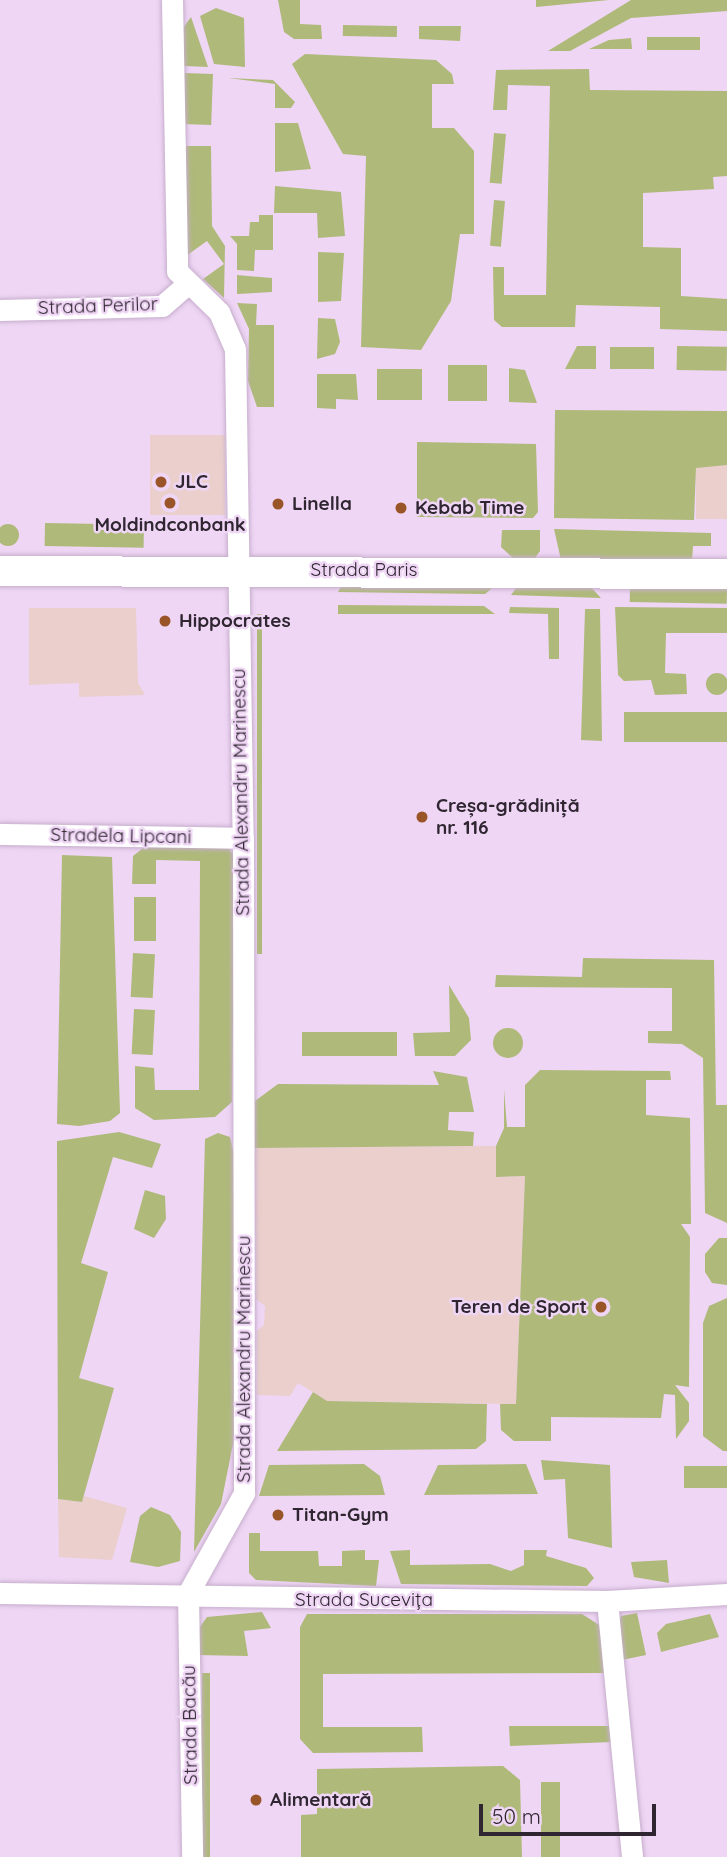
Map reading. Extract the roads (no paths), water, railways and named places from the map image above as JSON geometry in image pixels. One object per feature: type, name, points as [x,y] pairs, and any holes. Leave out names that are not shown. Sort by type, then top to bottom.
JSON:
[{"type":"street","name":"Strada Alexandru Marinescu","points":[[172,0],[173,252],[177,271],[219,312],[235,349],[243,838],[244,1493],[188,1593]]},
{"type":"street","name":"Strada Perilor","points":[[0,310],[162,306],[188,283]]},
{"type":"street","name":"Strada Paris","points":[[0,571],[237,569],[727,574]]},
{"type":"street","name":"Stradela Lipcani","points":[[0,834],[243,838]]},
{"type":"street","name":"Strada Sucevița","points":[[0,1593],[188,1593],[292,1600],[607,1601],[727,1594]]},
{"type":"street","name":"Strada Bacău","points":[[188,1593],[192,1857]]},
{"type":"street","points":[[607,1601],[632,1857]]},
{"type":"place","name":"JLC","points":[[161,482]]},
{"type":"place","name":"Moldindconbank","points":[[170,503]]},
{"type":"place","name":"Linella","points":[[278,504]]},
{"type":"place","name":"Kebab Time","points":[[401,508]]},
{"type":"place","name":"Hippocrates","points":[[165,621]]},
{"type":"place","name":"Creșa-grădiniță nr. 116","points":[[422,817]]},
{"type":"place","name":"Teren de Sport","points":[[601,1307]]},
{"type":"place","name":"Titan-Gym","points":[[278,1515]]},
{"type":"place","name":"Alimentară","points":[[256,1800]]}]
